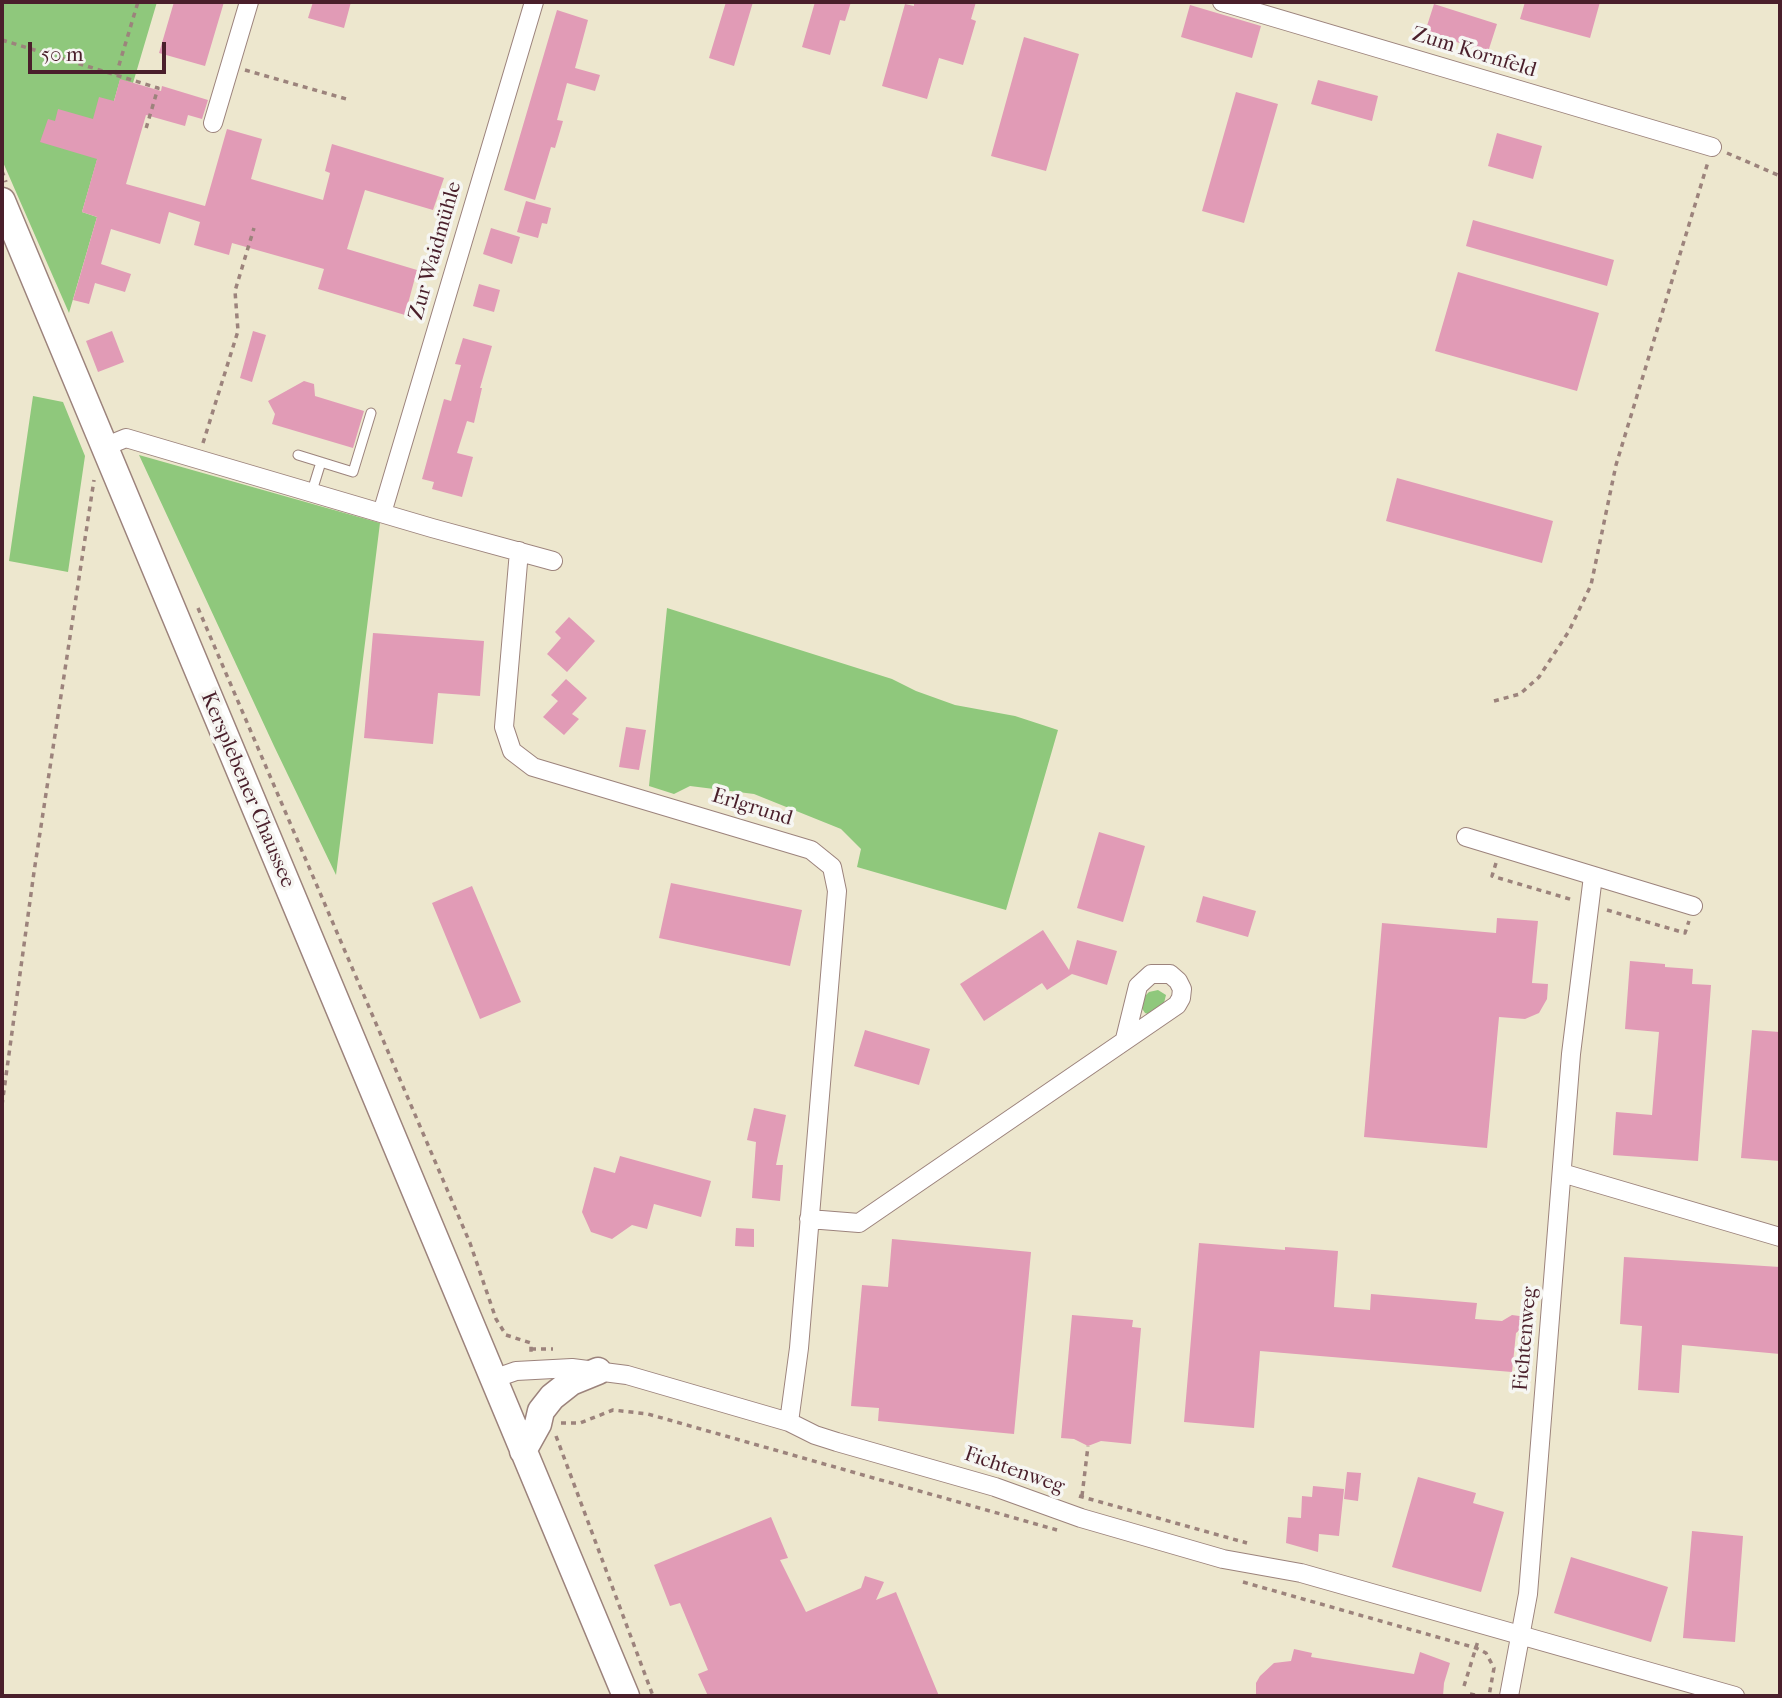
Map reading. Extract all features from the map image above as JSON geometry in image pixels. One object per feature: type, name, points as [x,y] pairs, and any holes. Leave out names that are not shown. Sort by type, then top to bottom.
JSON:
[{"type":"main road","name":"Kersplebener Chaussee","points":[[2,201],[626,1696]]},
{"type":"main road","points":[[523,1451],[546,1415],[552,1397],[571,1382],[598,1371]]},
{"type":"street","points":[[213,123],[249,2]]},
{"type":"street","name":"Zur Waidmühle","points":[[382,513],[534,2]]},
{"type":"street","name":"Zum Kornfeld","points":[[1222,2],[1712,147]]},
{"type":"street","points":[[104,447],[126,438],[553,561]]},
{"type":"street","name":"Erlgrund","points":[[519,551],[504,727],[512,751],[533,767],[811,850],[832,867],[837,891],[799,1348],[789,1422]]},
{"type":"street","points":[[1466,837],[1693,906]]},
{"type":"street","name":"Fichtenweg","points":[[1510,1696],[1528,1594],[1571,1054],[1593,876]]},
{"type":"street","points":[[809,1219],[859,1223],[1125,1039]]},
{"type":"street","points":[[1562,1173],[1780,1237]]},
{"type":"street","name":"Fichtenweg","points":[[493,1378],[530,1370],[572,1368],[638,1379],[789,1422],[815,1435],[995,1487],[1081,1518],[1223,1559],[1301,1573],[1735,1696]]},
{"type":"lane","points":[[298,455],[353,472],[371,413]]},
{"type":"lane","points":[[312,491],[321,462]]},
{"type":"path","points":[[116,75],[138,2]]},
{"type":"path","points":[[2,40],[158,88],[145,131]]},
{"type":"path","points":[[230,65],[349,100]]},
{"type":"path","points":[[1494,701],[1520,694],[1539,677],[1569,631],[1591,585],[1616,465],[1712,147],[1780,176]]},
{"type":"path","points":[[199,459],[238,331],[235,291],[254,228]]},
{"type":"path","points":[[2,1105],[76,588],[95,476],[104,447]]},
{"type":"path","points":[[196,604],[470,1244],[496,1319],[506,1335],[531,1343],[530,1370]]},
{"type":"path","points":[[546,1415],[562,1423],[580,1423],[613,1410],[648,1414],[1066,1533]]},
{"type":"path","points":[[546,1415],[653,1696]]},
{"type":"path","points":[[1082,1497],[1087,1446]]},
{"type":"path","points":[[1071,1494],[1248,1544]]},
{"type":"path","points":[[1236,1581],[1476,1648],[1486,1653],[1494,1668],[1489,1696]]},
{"type":"path","points":[[1464,1686],[1476,1648]]},
{"type":"path","points":[[1470,1695],[1481,1696]]},
{"type":"green space","points":[[2,2],[157,2],[133,83],[120,80],[82,212],[97,217],[69,313],[2,160]]},
{"type":"green space","points":[[33,396],[63,402],[85,456],[68,572],[9,561]]},
{"type":"green space","points":[[139,455],[380,523],[336,875],[274,746]]},
{"type":"green space","points":[[667,608],[892,679],[955,705],[1015,716],[1058,730],[1006,910],[857,867],[861,849],[841,829],[754,794],[690,786],[674,794],[649,786]]},
{"type":"green space","points":[[1158,990],[1166,995],[1164,1003],[1148,1014],[1145,1013],[1141,1007],[1145,996]]},
{"type":"building","points":[[174,2],[224,2],[205,66],[159,53]]},
{"type":"building","points":[[313,2],[351,2],[344,28],[308,18]]},
{"type":"building","points":[[726,2],[753,2],[734,66],[709,58]]},
{"type":"building","points":[[815,2],[851,2],[845,21],[840,20],[830,55],[802,47]]},
{"type":"building","points":[[914,2],[976,2],[971,19],[976,21],[963,65],[939,58],[927,99],[882,86],[905,4],[914,6]]},
{"type":"building","points":[[1525,2],[1600,2],[1590,38],[1520,19]]},
{"type":"building","points":[[1434,4],[1497,24],[1488,52],[1425,32]]},
{"type":"building","points":[[1190,5],[1261,26],[1252,58],[1181,37]]},
{"type":"building","points":[[557,10],[588,20],[575,68],[600,75],[595,91],[567,83],[557,120],[563,121],[555,148],[551,147],[535,200],[504,190]]},
{"type":"building","points":[[1024,37],[1079,54],[1046,171],[991,156]]},
{"type":"building","points":[[120,79],[161,91],[162,86],[208,100],[202,119],[188,115],[185,126],[146,115],[126,184],[205,206],[227,129],[262,139],[251,179],[323,200],[330,173],[325,171],[332,144],[444,178],[433,210],[365,190],[347,249],[417,270],[405,315],[318,289],[324,269],[232,243],[229,255],[194,245],[200,222],[169,212],[160,244],[111,229],[101,264],[131,274],[125,292],[95,283],[89,304],[73,300],[97,217],[82,212],[97,159],[40,142],[48,119],[55,121],[58,109],[93,119],[99,97],[114,101]]},
{"type":"building","points":[[1318,80],[1378,96],[1372,121],[1311,104]]},
{"type":"building","points":[[1236,92],[1278,104],[1244,223],[1202,211]]},
{"type":"building","points":[[1497,133],[1542,146],[1533,179],[1488,166]]},
{"type":"building","points":[[526,201],[551,208],[547,224],[542,223],[538,238],[517,232]]},
{"type":"building","points":[[1473,220],[1614,260],[1607,286],[1466,246]]},
{"type":"building","points":[[491,228],[520,237],[512,264],[483,254]]},
{"type":"building","points":[[1458,272],[1599,313],[1577,391],[1435,351]]},
{"type":"building","points":[[479,284],[500,290],[494,312],[473,306]]},
{"type":"building","points":[[112,331],[124,362],[98,372],[86,341]]},
{"type":"building","points":[[253,331],[266,335],[252,382],[240,378]]},
{"type":"building","points":[[463,338],[492,346],[480,388],[474,423],[467,421],[457,453],[473,457],[462,497],[432,489],[434,482],[422,479],[444,399],[451,401],[461,365],[455,364]]},
{"type":"building","points":[[304,381],[314,384],[315,396],[364,411],[353,448],[272,424],[275,414],[268,401]]},
{"type":"building","points":[[1397,478],[1553,521],[1542,563],[1386,521]]},
{"type":"building","points":[[569,617],[595,641],[567,672],[547,654],[561,638],[555,632]]},
{"type":"building","points":[[373,633],[484,641],[480,696],[438,693],[433,744],[364,738]]},
{"type":"building","points":[[566,679],[587,698],[572,714],[579,719],[564,735],[543,717],[558,701],[551,695]]},
{"type":"building","points":[[626,727],[646,730],[639,770],[619,767]]},
{"type":"building","points":[[1099,832],[1145,846],[1123,922],[1077,908]]},
{"type":"building","points":[[671,883],[802,910],[790,966],[659,938]]},
{"type":"building","points":[[472,886],[521,1002],[480,1019],[432,903]]},
{"type":"building","points":[[1203,896],[1256,911],[1248,937],[1196,922]]},
{"type":"building","points":[[1497,918],[1538,921],[1532,983],[1548,984],[1547,999],[1539,1013],[1525,1019],[1499,1017],[1487,1148],[1364,1137],[1382,923],[1496,933]]},
{"type":"building","points":[[1043,930],[1069,970],[1077,940],[1117,951],[1107,985],[1072,974],[1047,990],[1042,983],[984,1021],[960,984]]},
{"type":"building","points":[[1630,961],[1693,969],[1692,984],[1711,985],[1698,1161],[1613,1155],[1616,1112],[1652,1115],[1659,1032],[1625,1029]]},
{"type":"building","points":[[865,1030],[930,1049],[919,1085],[854,1066]]},
{"type":"building","points":[[1752,1030],[1780,1032],[1780,1161],[1741,1158]]},
{"type":"building","points":[[754,1108],[786,1115],[776,1165],[783,1165],[780,1201],[752,1198],[756,1142],[747,1140]]},
{"type":"building","points":[[620,1156],[711,1181],[701,1217],[654,1204],[647,1229],[632,1225],[612,1239],[591,1232],[582,1212],[594,1167],[615,1173]]},
{"type":"building","points":[[736,1228],[754,1229],[754,1247],[735,1246]]},
{"type":"building","points":[[892,1239],[1031,1252],[1014,1434],[878,1421],[879,1408],[851,1406],[862,1285],[888,1287]]},
{"type":"building","points":[[1199,1243],[1338,1251],[1334,1307],[1370,1310],[1371,1294],[1477,1303],[1475,1319],[1502,1321],[1512,1315],[1534,1318],[1516,1333],[1512,1372],[1260,1351],[1254,1428],[1184,1422]]},
{"type":"building","points":[[1624,1257],[1780,1267],[1780,1354],[1682,1345],[1679,1393],[1638,1390],[1642,1326],[1620,1324]]},
{"type":"building","points":[[1072,1315],[1133,1320],[1132,1327],[1141,1328],[1131,1444],[1101,1441],[1088,1446],[1074,1439],[1061,1438]]},
{"type":"building","points":[[1347,1472],[1361,1473],[1358,1501],[1344,1499]]},
{"type":"building","points":[[1418,1477],[1476,1493],[1473,1503],[1504,1512],[1481,1592],[1392,1567]]},
{"type":"building","points":[[1313,1486],[1344,1489],[1339,1536],[1319,1534],[1318,1552],[1286,1543],[1288,1517],[1301,1518],[1302,1496],[1312,1497]]},
{"type":"building","points":[[771,1517],[788,1558],[780,1560],[806,1612],[861,1588],[865,1576],[884,1582],[876,1600],[896,1592],[939,1696],[708,1696],[698,1674],[708,1670],[680,1603],[670,1606],[654,1565]]},
{"type":"building","points":[[1692,1531],[1743,1536],[1735,1642],[1683,1638]]},
{"type":"building","points":[[1571,1557],[1668,1587],[1651,1642],[1554,1613]]},
{"type":"building","points":[[1294,1649],[1312,1653],[1311,1657],[1414,1674],[1420,1652],[1450,1663],[1443,1696],[1256,1696],[1256,1683],[1260,1676],[1274,1663],[1291,1661]]}]
